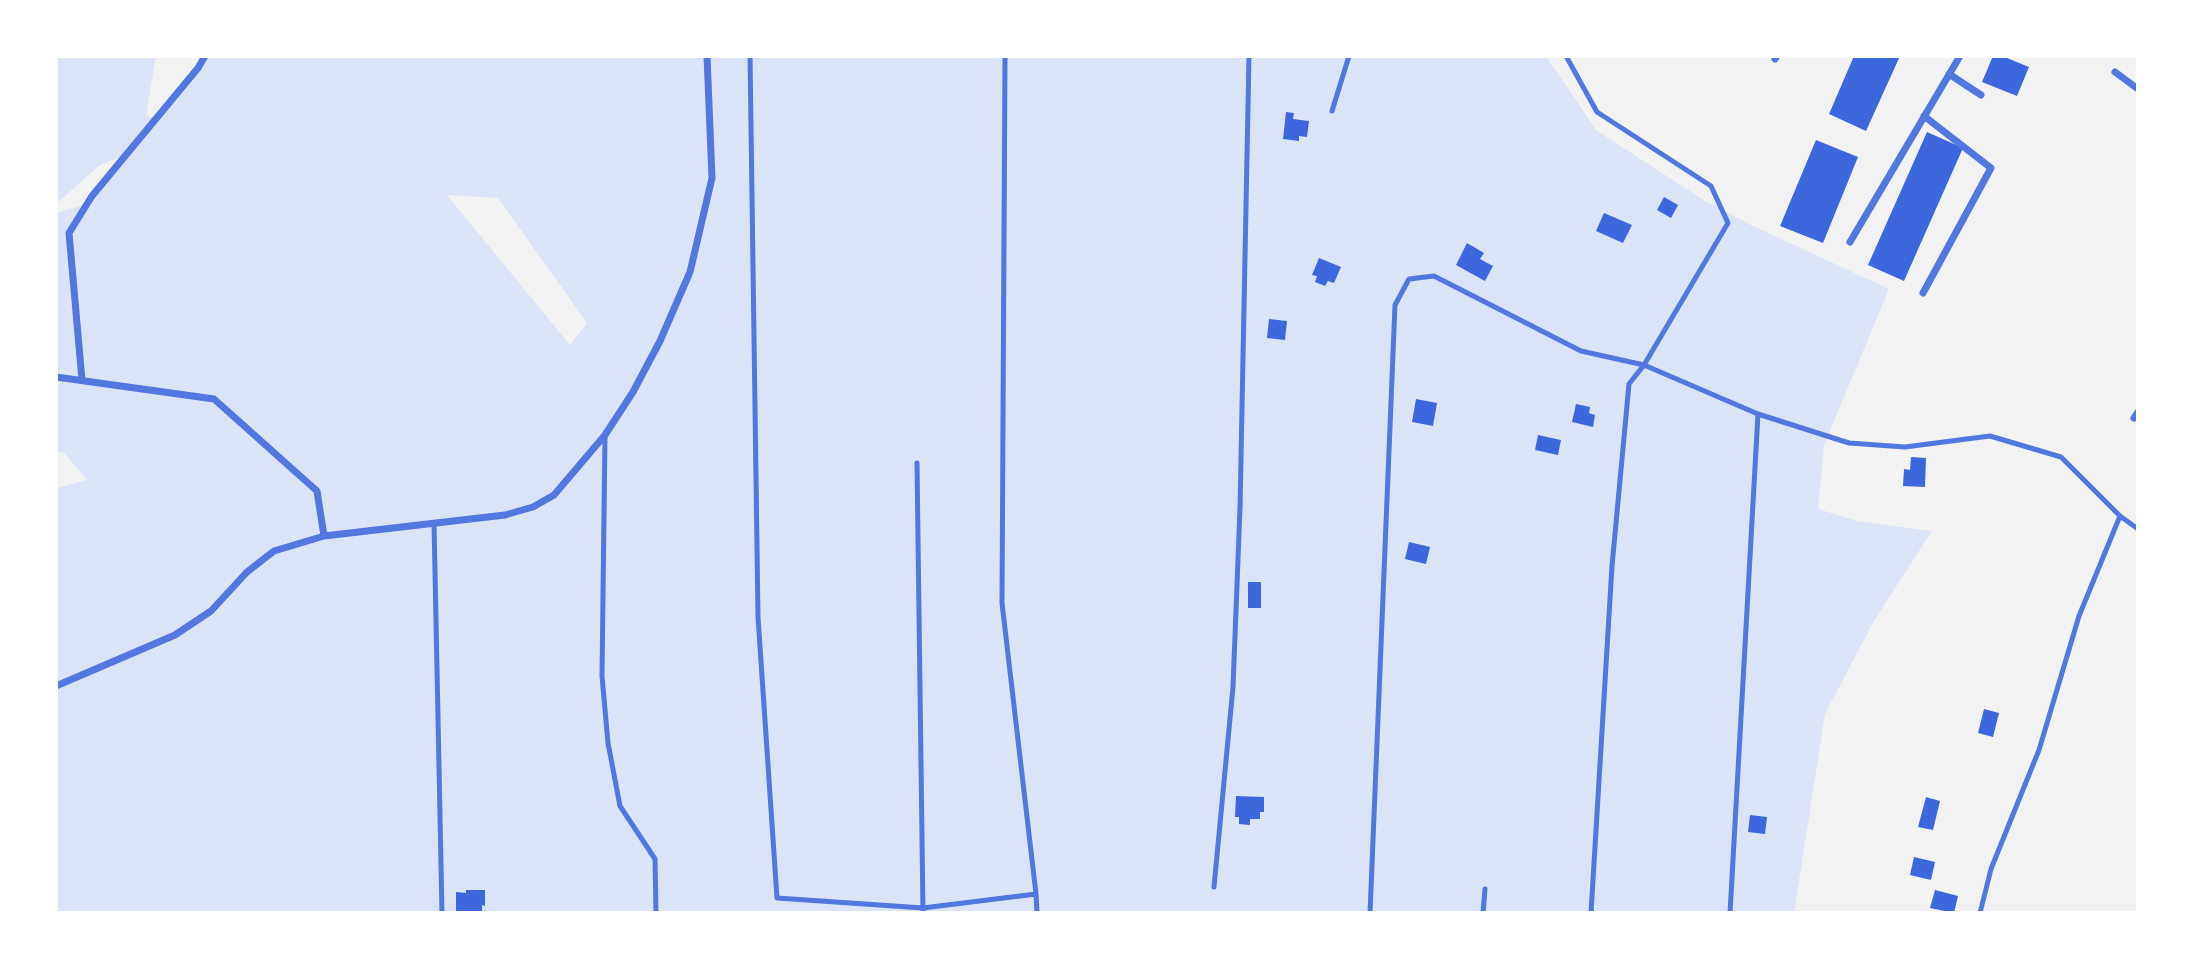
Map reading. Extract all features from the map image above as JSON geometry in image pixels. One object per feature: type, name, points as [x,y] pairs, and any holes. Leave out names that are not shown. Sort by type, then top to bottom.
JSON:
[{"type":"street","points":[[82,380],[69,233],[92,196],[205,56]]},
{"type":"street","points":[[56,687],[175,635],[211,611],[247,572],[274,551],[324,536],[505,515],[533,507],[554,495],[605,435],[634,392],[690,272],[712,178],[707,56]]},
{"type":"street","points":[[1850,242],[1959,56]]},
{"type":"street","points":[[2115,72],[2138,89]]},
{"type":"street","points":[[1949,74],[1981,95]]},
{"type":"street","points":[[1923,293],[1991,168],[1924,116]]},
{"type":"street","points":[[56,377],[214,399],[317,491],[324,536]]},
{"type":"lane","points":[[750,56],[758,617],[777,898],[923,911],[1036,894]]},
{"type":"lane","points":[[1005,56],[1002,603],[1037,913]]},
{"type":"lane","points":[[1214,887],[1233,687],[1250,56]]},
{"type":"lane","points":[[1332,111],[1349,56]]},
{"type":"lane","points":[[1566,56],[1597,111],[1712,186],[1727,223],[1644,365],[1629,384],[1612,566],[1591,913]]},
{"type":"lane","points":[[1370,913],[1395,305],[1409,279],[1434,276],[1581,351],[1644,365],[1758,414],[1849,443],[1905,447],[1990,436],[2061,457],[2120,516],[2138,529]]},
{"type":"lane","points":[[1730,913],[1758,414]]},
{"type":"lane","points":[[605,435],[602,676],[608,743],[620,806],[655,859],[656,913]]},
{"type":"lane","points":[[917,463],[923,911]]},
{"type":"lane","points":[[1980,913],[1990,869],[2039,750],[2079,616],[2120,516]]},
{"type":"lane","points":[[434,523],[442,913]]},
{"type":"lane","points":[[1483,913],[1485,889]]},
{"type":"shaded area","points":[[56,56],[159,56],[155,60],[146,116],[157,118],[208,56],[1546,56],[1596,130],[1705,201],[1889,289],[1824,445],[1818,509],[1857,521],[1932,531],[1875,619],[1825,714],[1794,913],[56,913],[56,488],[87,480],[63,452],[56,452],[56,213],[84,205],[125,155],[100,165],[56,204]],"holes":[[[447,195],[498,198],[587,323],[570,345]]]},
{"type":"building","points":[[1854,56],[1900,56],[1866,131],[1829,114]]},
{"type":"building","points":[[1993,56],[2002,56],[2029,67],[2017,96],[1982,82]]},
{"type":"building","points":[[1286,112],[1294,113],[1293,119],[1309,121],[1307,137],[1299,136],[1299,141],[1283,139]]},
{"type":"building","points":[[1927,132],[1963,148],[1904,281],[1868,265]]},
{"type":"building","points":[[1816,140],[1858,157],[1823,243],[1780,226]]},
{"type":"building","points":[[1664,197],[1678,205],[1671,218],[1657,210]]},
{"type":"building","points":[[1604,213],[1632,225],[1623,243],[1596,231]]},
{"type":"building","points":[[1467,243],[1484,253],[1480,259],[1493,266],[1485,281],[1456,265]]},
{"type":"building","points":[[1319,258],[1341,267],[1334,283],[1328,281],[1325,286],[1315,282],[1317,276],[1312,275]]},
{"type":"building","points":[[1269,319],[1287,321],[1285,340],[1267,338]]},
{"type":"building","points":[[1416,399],[1437,403],[1433,426],[1412,422]]},
{"type":"building","points":[[1576,404],[1590,407],[1589,413],[1595,415],[1593,427],[1572,422]]},
{"type":"building","points":[[1538,435],[1561,440],[1558,455],[1535,450]]},
{"type":"building","points":[[1911,457],[1926,458],[1925,487],[1903,486],[1904,469],[1910,470]]},
{"type":"building","points":[[1409,542],[1430,547],[1426,564],[1405,559]]},
{"type":"building","points":[[1248,582],[1261,582],[1261,608],[1248,608]]},
{"type":"building","points":[[1984,709],[1999,713],[1993,737],[1978,733]]},
{"type":"building","points":[[1236,796],[1264,797],[1264,812],[1260,812],[1260,819],[1250,819],[1250,825],[1239,824],[1239,817],[1235,817]]},
{"type":"building","points":[[1926,797],[1940,801],[1933,830],[1918,827]]},
{"type":"building","points":[[1750,815],[1767,817],[1765,834],[1748,832]]},
{"type":"building","points":[[1914,857],[1935,862],[1931,880],[1910,875]]},
{"type":"building","points":[[466,890],[485,890],[482,913],[456,913],[456,892],[466,893]]},
{"type":"building","points":[[1935,890],[1958,896],[1954,913],[1930,908]]}]
